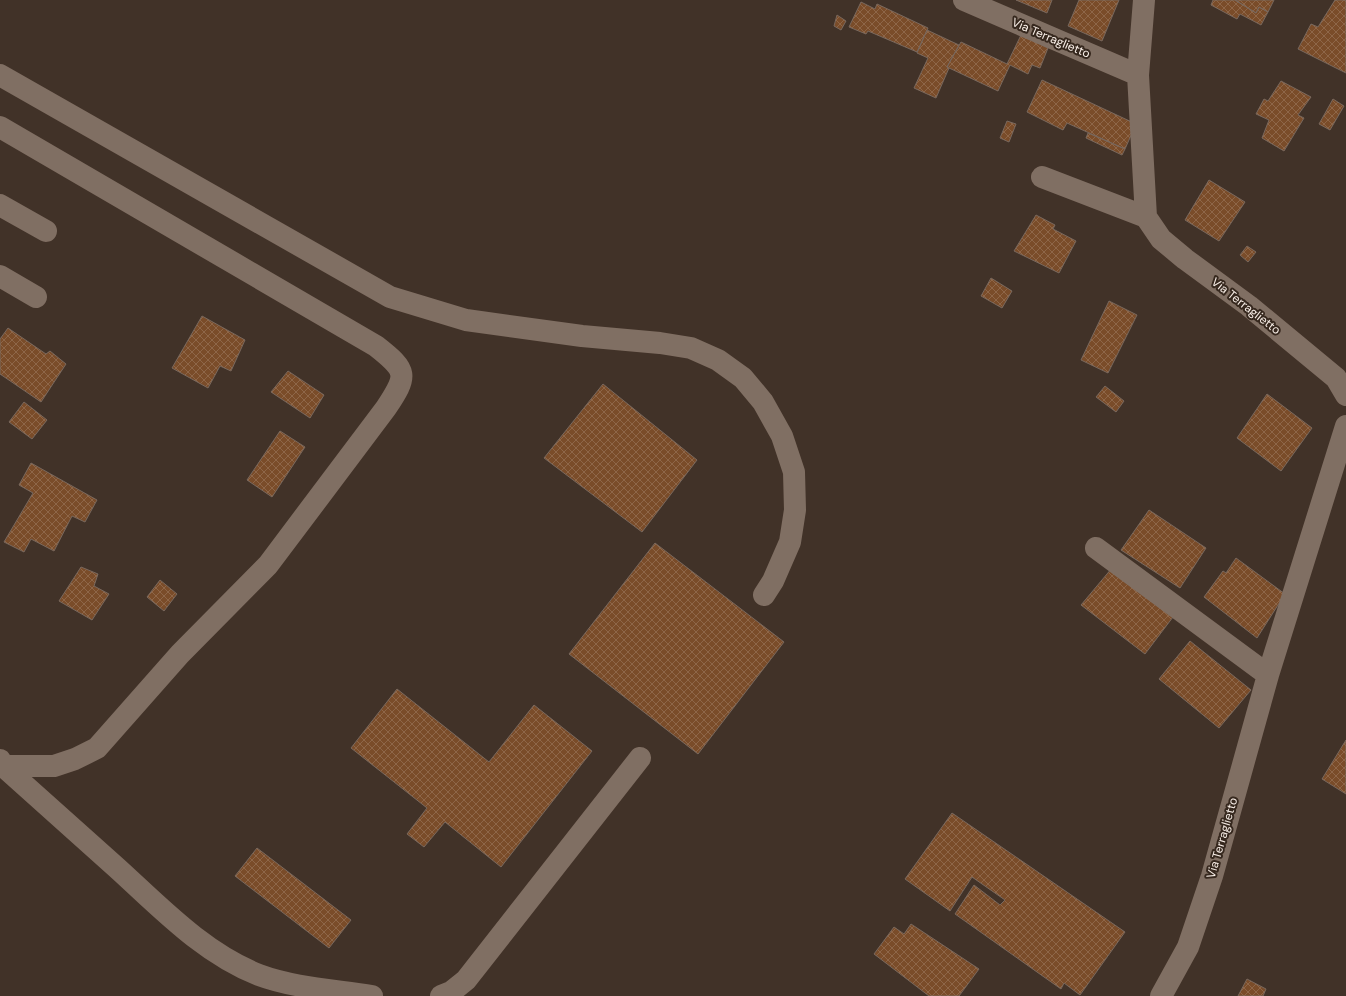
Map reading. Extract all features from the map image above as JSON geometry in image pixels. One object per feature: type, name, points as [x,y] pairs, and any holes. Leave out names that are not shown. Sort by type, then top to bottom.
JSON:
[{"type":"street","name":"Via Terraglietto","points":[[964,0],[1138,75]]},
{"type":"street","name":"Via Terraglietto","points":[[1144,0],[1138,75],[1146,217],[1160,239],[1191,264],[1249,306],[1336,378],[1346,395]]},
{"type":"street","points":[[0,75],[390,297],[466,320],[582,336],[660,343],[691,348],[718,360],[743,378],[763,402],[782,436],[794,472],[795,510],[790,542],[773,581],[764,595]]},
{"type":"street","points":[[0,127],[376,346],[394,360],[402,373],[400,386],[386,408],[268,565],[175,660],[97,748],[76,760],[54,766],[2,763]]},
{"type":"street","points":[[1042,177],[1146,217]]},
{"type":"street","points":[[0,205],[46,231]]},
{"type":"street","points":[[0,276],[36,297]]},
{"type":"street","name":"Via Terraglietto","points":[[1161,996],[1188,947],[1212,876],[1268,675],[1346,426]]},
{"type":"street","points":[[1096,548],[1268,675]]},
{"type":"street","points":[[441,996],[451,992],[466,980],[640,758]]},
{"type":"street","points":[[2,763],[175,921],[206,946],[259,975],[296,985],[372,996]]},
{"type":"building","points":[[1016,0],[1052,0],[1047,13]]},
{"type":"building","points":[[1079,0],[1119,0],[1102,41],[1068,26]]},
{"type":"building","points":[[1213,0],[1235,0],[1256,13],[1259,7],[1268,12],[1261,25],[1240,14],[1237,19],[1211,5]]},
{"type":"building","points":[[1235,0],[1274,0],[1268,12],[1259,7],[1256,13]]},
{"type":"building","points":[[1335,0],[1346,0],[1346,73],[1298,49],[1311,24],[1318,27]]},
{"type":"building","points":[[861,2],[875,9],[877,4],[928,28],[917,52],[868,31],[866,34],[849,27]]},
{"type":"building","points":[[837,15],[846,21],[841,30],[834,26]]},
{"type":"building","points":[[927,30],[959,45],[947,67],[949,68],[936,98],[914,88],[928,58],[917,53]]},
{"type":"building","points":[[1021,35],[1048,48],[1040,68],[1032,65],[1028,74],[1010,65],[998,91],[947,67],[961,42],[1007,64]]},
{"type":"building","points":[[1042,80],[1136,124],[1125,149],[1067,123],[1063,130],[1027,112]]},
{"type":"building","points":[[1281,81],[1311,97],[1298,115],[1304,118],[1284,151],[1262,138],[1269,120],[1256,114],[1264,99],[1268,101]]},
{"type":"building","points":[[1333,99],[1344,106],[1330,130],[1319,124]]},
{"type":"building","points":[[1007,121],[1016,124],[1009,142],[1000,138]]},
{"type":"building","points":[[1088,133],[1125,149],[1122,155],[1086,138]]},
{"type":"building","points":[[1209,180],[1245,202],[1219,241],[1185,220]]},
{"type":"building","points":[[1036,215],[1055,225],[1053,229],[1076,241],[1059,273],[1014,251]]},
{"type":"building","points":[[1247,246],[1256,252],[1248,262],[1240,255]]},
{"type":"building","points":[[991,278],[1012,291],[1002,308],[981,296]]},
{"type":"building","points":[[1109,301],[1137,315],[1108,373],[1081,360]]},
{"type":"building","points":[[202,316],[245,340],[231,371],[220,366],[208,388],[172,368]]},
{"type":"building","points":[[8,328],[46,354],[50,351],[66,364],[41,402],[0,374],[0,339]]},
{"type":"building","points":[[288,371],[324,395],[310,418],[271,392]]},
{"type":"building","points":[[603,384],[697,460],[642,532],[544,458]]},
{"type":"building","points":[[1105,386],[1124,401],[1116,412],[1096,397]]},
{"type":"building","points":[[1267,394],[1312,428],[1281,471],[1237,438]]},
{"type":"building","points":[[24,402],[47,420],[32,439],[9,422]]},
{"type":"building","points":[[280,431],[305,447],[272,497],[247,480]]},
{"type":"building","points":[[31,463],[97,500],[85,522],[72,516],[54,551],[31,539],[24,552],[4,542],[33,493],[19,485]]},
{"type":"building","points":[[1149,510],[1206,548],[1180,588],[1121,550]]},
{"type":"building","points":[[655,543],[784,642],[698,754],[569,654]]},
{"type":"building","points":[[1236,558],[1285,594],[1257,638],[1204,597],[1223,571],[1226,573]]},
{"type":"building","points":[[81,567],[98,574],[94,586],[109,594],[92,620],[59,601]]},
{"type":"building","points":[[1112,568],[1173,617],[1145,654],[1081,605]]},
{"type":"building","points":[[160,580],[177,594],[164,611],[147,597]]},
{"type":"building","points":[[1190,641],[1251,690],[1219,728],[1159,679]]},
{"type":"building","points":[[397,689],[489,762],[534,705],[592,751],[501,867],[445,822],[424,847],[407,834],[427,808],[351,748]]},
{"type":"building","points":[[1346,740],[1346,794],[1322,779]]},
{"type":"building","points":[[952,813],[1125,932],[1080,995],[1064,983],[1061,989],[955,914],[974,885],[1000,905],[1005,900],[972,877],[950,911],[905,879]]},
{"type":"building","points":[[257,848],[351,920],[329,948],[235,876]]},
{"type":"building","points":[[911,924],[979,969],[959,996],[929,996],[874,954],[894,927],[904,934]]},
{"type":"building","points":[[1247,979],[1266,989],[1263,996],[1238,996]]}]
